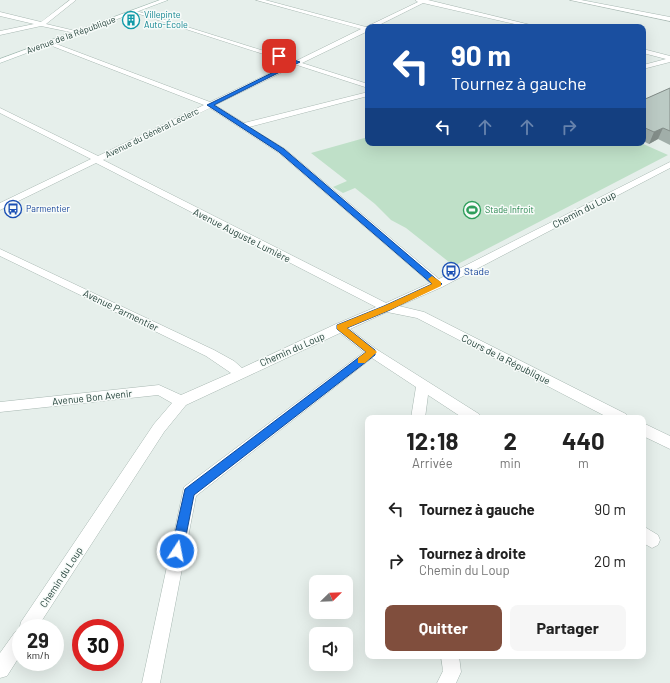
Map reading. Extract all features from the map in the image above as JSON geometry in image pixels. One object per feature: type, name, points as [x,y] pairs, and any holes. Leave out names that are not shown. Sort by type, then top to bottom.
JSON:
[{"type":"street","points":[[0,33],[42,24],[73,0]]},
{"type":"street","name":"Avenue de la République","points":[[0,61],[165,0]]},
{"type":"street","points":[[259,0],[365,27]]},
{"type":"street","points":[[422,0],[523,24]]},
{"type":"street","name":"Avenue du Général Leclerc","points":[[376,24],[422,0]]},
{"type":"street","points":[[573,0],[670,19]]},
{"type":"street","points":[[135,11],[298,62],[365,85]]},
{"type":"street","points":[[0,14],[78,33]]},
{"type":"street","name":"Avenue du Général Leclerc","points":[[0,207],[365,29]]},
{"type":"street","points":[[49,43],[210,105],[282,151],[438,284]]},
{"type":"street","points":[[646,52],[670,59]]},
{"type":"street","points":[[646,66],[670,59]]},
{"type":"street","points":[[242,126],[365,95]]},
{"type":"street","name":"Avenue Auguste Lumière","points":[[0,110],[102,164],[387,308]]},
{"type":"street","name":"Chemin du Loup","points":[[33,619],[159,428],[181,401],[340,327],[387,308],[438,284],[670,165]]},
{"type":"street","name":"Avenue Parmentier","points":[[0,252],[210,353],[230,364],[240,373]]},
{"type":"street","name":"Cours de la République","points":[[387,308],[420,315],[615,415]]},
{"type":"street","points":[[340,327],[372,352],[469,415]]},
{"type":"street","points":[[151,683],[189,492],[372,352]]},
{"type":"street","points":[[418,415],[423,385]]},
{"type":"street","name":"Avenue Bon Avenir","points":[[0,407],[159,390],[181,401]]},
{"type":"street","points":[[646,431],[670,443]]},
{"type":"street","points":[[0,670],[12,652]]},
{"type":"street","points":[[446,683],[452,672],[450,659]]},
{"type":"green space","name":"Stade Infroit","points":[[365,138],[365,146],[646,145],[668,155],[454,266],[406,228],[391,220],[375,204],[355,188],[343,193],[333,187],[347,181],[311,153]]},
{"type":"building","points":[[670,88],[670,131],[663,128],[654,132],[646,128],[646,99]]},
{"type":"slow traffic","points":[[361,360],[372,352],[340,327],[387,308],[438,284],[432,279]]},
{"type":"place","name":"Villepinte Auto-École","points":[[131,20]]},
{"type":"place","name":"Parmentier","points":[[13,209]]},
{"type":"place","name":"Stade Infroit","points":[[472,210]]},
{"type":"place","name":"Stade","points":[[451,271]]},
{"type":"route","points":[[177,551],[189,492],[372,352],[340,327],[387,308],[438,284],[282,151],[210,105],[298,62],[279,56]]}]
